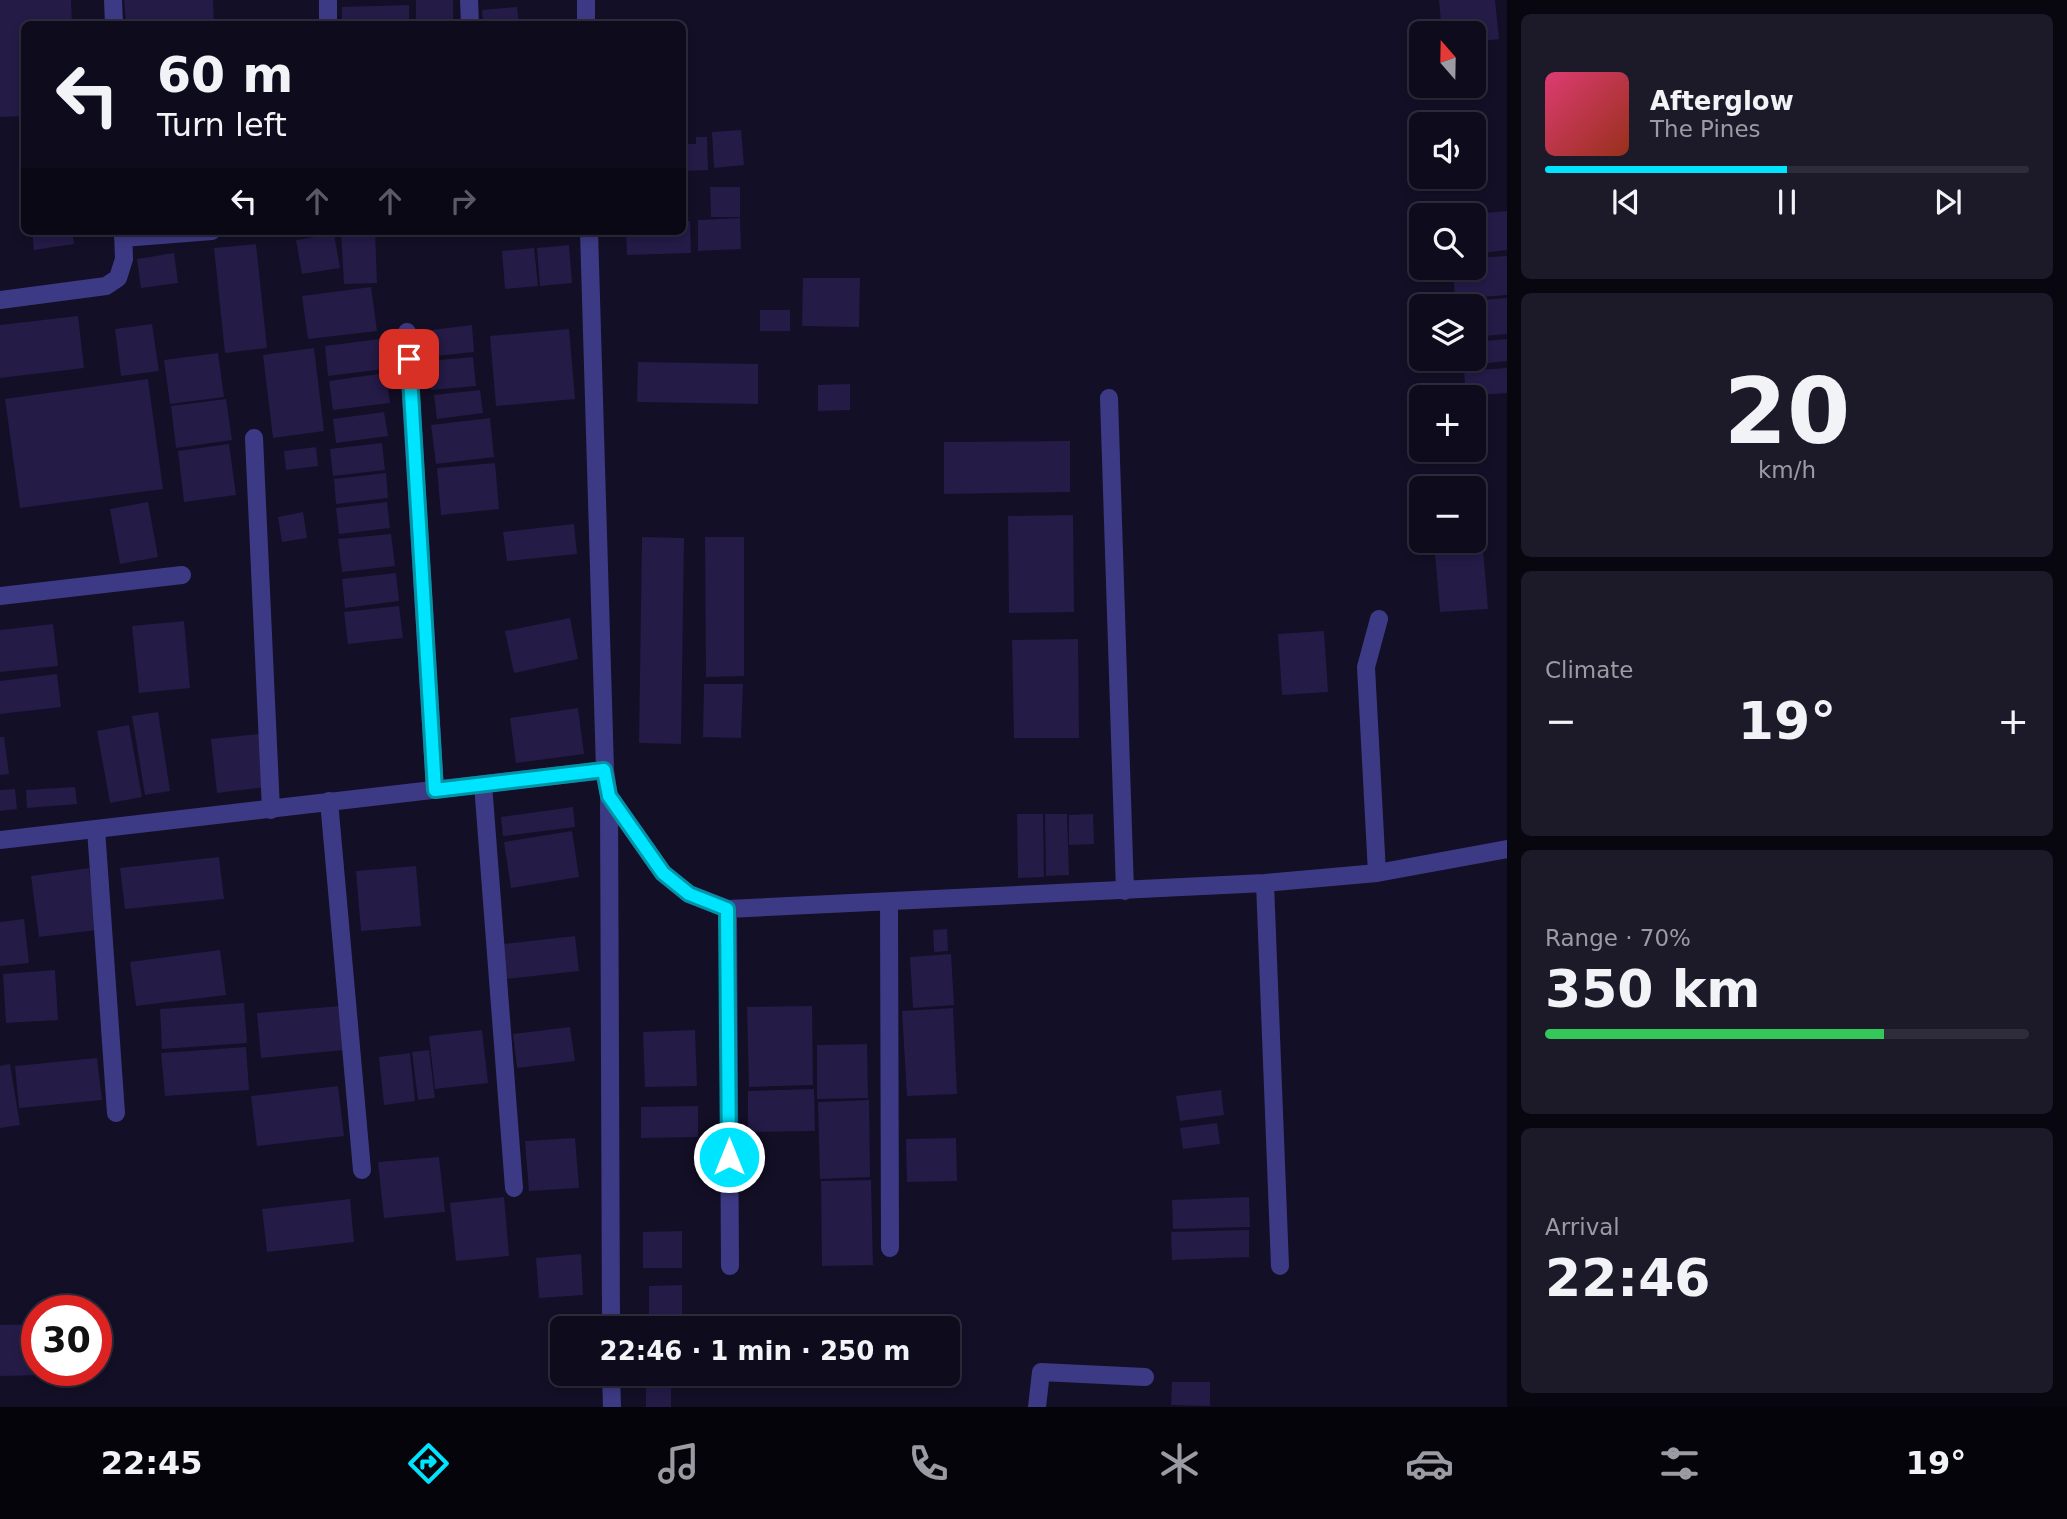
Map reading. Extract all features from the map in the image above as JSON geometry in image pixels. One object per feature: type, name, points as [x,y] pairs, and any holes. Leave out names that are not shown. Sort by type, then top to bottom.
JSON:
[{"type":"street","points":[[113,0],[114,21]]},
{"type":"street","points":[[328,0],[328,21]]},
{"type":"street","points":[[469,0],[470,21]]},
{"type":"street","points":[[586,0],[586,21]]},
{"type":"street","points":[[0,300],[106,286],[118,278],[124,259],[123,235]]},
{"type":"street","points":[[589,235],[604,770],[609,796],[611,1316]]},
{"type":"street","points":[[407,332],[435,790]]},
{"type":"street","points":[[1109,398],[1125,891]]},
{"type":"street","points":[[254,438],[271,810]]},
{"type":"street","points":[[0,596],[182,575]]},
{"type":"street","points":[[1377,873],[1366,667],[1379,619]]},
{"type":"street","points":[[0,840],[604,770]]},
{"type":"street","points":[[482,784],[514,1188]]},
{"type":"street","points":[[609,796],[663,873],[689,894],[727,909],[1265,883],[1377,873],[1507,849]]},
{"type":"street","points":[[329,802],[362,1170]]},
{"type":"street","points":[[96,829],[116,1113]]},
{"type":"street","points":[[1265,883],[1280,1266]]},
{"type":"street","points":[[889,903],[890,1248]]},
{"type":"street","points":[[727,909],[730,1266]]},
{"type":"street","points":[[1037,1407],[1041,1371],[1145,1377]]},
{"type":"street","points":[[611,1386],[612,1407]]},
{"type":"building","points":[[0,0],[71,0],[72,21],[21,21],[21,116],[0,117]]},
{"type":"building","points":[[124,0],[213,0],[214,21],[126,21]]},
{"type":"building","points":[[416,0],[453,0],[453,21],[416,21]]},
{"type":"building","points":[[1439,0],[1495,0],[1499,39],[1486,41],[1486,21],[1441,21]]},
{"type":"building","points":[[409,5],[409,21],[342,21],[342,7]]},
{"type":"building","points":[[517,7],[519,21],[483,21],[482,10]]},
{"type":"building","points":[[741,130],[744,165],[714,168],[712,132]]},
{"type":"building","points":[[696,137],[707,137],[708,170],[686,171],[686,144],[696,144]]},
{"type":"building","points":[[710,187],[740,187],[740,217],[711,217]]},
{"type":"building","points":[[1507,211],[1507,250],[1486,253],[1486,213]]},
{"type":"building","points":[[740,218],[741,249],[698,251],[698,220]]},
{"type":"building","points":[[686,221],[690,221],[691,253],[627,255],[626,235],[686,235]]},
{"type":"building","points":[[32,235],[73,235],[74,244],[34,250]]},
{"type":"building","points":[[334,235],[340,268],[302,274],[296,240]]},
{"type":"building","points":[[341,235],[375,235],[377,283],[344,284]]},
{"type":"building","points":[[256,244],[267,348],[225,353],[214,248]]},
{"type":"building","points":[[569,245],[572,283],[540,286],[537,248]]},
{"type":"building","points":[[534,248],[538,286],[505,289],[502,251]]},
{"type":"building","points":[[174,253],[178,283],[141,288],[137,259]]},
{"type":"building","points":[[1507,256],[1507,295],[1455,294],[1454,280],[1486,280],[1486,257]]},
{"type":"building","points":[[803,278],[860,278],[859,327],[802,326]]},
{"type":"building","points":[[371,287],[377,331],[308,339],[302,296]]},
{"type":"building","points":[[1507,298],[1507,334],[1486,336],[1486,300]]},
{"type":"building","points":[[760,310],[790,310],[790,331],[760,331]]},
{"type":"building","points":[[78,316],[84,368],[0,378],[0,325]]},
{"type":"building","points":[[152,324],[159,371],[121,376],[115,329]]},
{"type":"building","points":[[472,325],[474,352],[426,357],[423,331]]},
{"type":"building","points":[[569,329],[575,399],[496,406],[490,336]]},
{"type":"building","points":[[380,339],[384,369],[328,376],[325,346]]},
{"type":"building","points":[[1507,339],[1507,361],[1486,363],[1486,341]]},
{"type":"building","points":[[314,348],[324,431],[273,438],[263,355]]},
{"type":"building","points":[[218,353],[224,397],[170,404],[164,360]]},
{"type":"building","points":[[473,357],[476,386],[431,390],[428,361]]},
{"type":"building","points":[[638,362],[758,364],[758,404],[637,402]]},
{"type":"building","points":[[1507,368],[1507,393],[1486,395],[1486,385],[1465,385],[1464,371]]},
{"type":"building","points":[[386,373],[390,403],[333,410],[329,381]]},
{"type":"building","points":[[148,379],[163,489],[20,508],[5,399]]},
{"type":"building","points":[[850,384],[850,410],[818,411],[818,385]]},
{"type":"building","points":[[480,390],[483,413],[437,419],[434,395]]},
{"type":"building","points":[[226,399],[232,440],[176,448],[171,406]]},
{"type":"building","points":[[384,412],[388,436],[336,443],[333,419]]},
{"type":"building","points":[[490,418],[494,457],[436,464],[431,425]]},
{"type":"building","points":[[1070,441],[1070,492],[944,494],[944,442]]},
{"type":"building","points":[[382,443],[385,470],[333,476],[330,449]]},
{"type":"building","points":[[229,444],[236,495],[184,502],[178,451]]},
{"type":"building","points":[[316,447],[318,466],[286,470],[284,451]]},
{"type":"building","points":[[495,463],[499,509],[441,515],[437,468]]},
{"type":"building","points":[[386,473],[388,498],[336,504],[334,479]]},
{"type":"building","points":[[148,502],[158,557],[120,564],[110,509]]},
{"type":"building","points":[[387,502],[390,528],[339,534],[336,508]]},
{"type":"building","points":[[303,512],[307,538],[282,542],[278,517]]},
{"type":"building","points":[[1073,515],[1074,612],[1009,613],[1008,516]]},
{"type":"building","points":[[574,524],[577,554],[507,561],[503,532]]},
{"type":"building","points":[[391,534],[395,566],[342,572],[338,539]]},
{"type":"building","points":[[642,537],[684,538],[681,744],[639,743]]},
{"type":"building","points":[[705,537],[744,537],[744,676],[706,677]]},
{"type":"building","points":[[1435,553],[1483,553],[1488,609],[1440,612]]},
{"type":"building","points":[[396,573],[399,601],[345,608],[342,579]]},
{"type":"building","points":[[399,606],[403,638],[348,644],[344,612]]},
{"type":"building","points":[[570,618],[578,659],[514,673],[505,631]]},
{"type":"building","points":[[184,621],[190,688],[139,693],[132,626]]},
{"type":"building","points":[[53,624],[58,666],[0,672],[0,630]]},
{"type":"building","points":[[1324,631],[1328,692],[1282,695],[1278,634]]},
{"type":"building","points":[[1078,639],[1079,738],[1014,738],[1012,640]]},
{"type":"building","points":[[57,674],[61,707],[0,714],[0,681]]},
{"type":"building","points":[[704,684],[743,684],[741,738],[703,737]]},
{"type":"building","points":[[578,708],[584,754],[516,763],[510,718]]},
{"type":"building","points":[[158,712],[170,791],[145,795],[132,716]]},
{"type":"building","points":[[129,725],[142,797],[110,803],[97,731]]},
{"type":"building","points":[[259,734],[266,787],[217,793],[211,739]]},
{"type":"building","points":[[0,737],[4,737],[9,774],[0,775]]},
{"type":"building","points":[[75,787],[77,804],[27,808],[26,790]]},
{"type":"building","points":[[15,789],[17,809],[0,811],[0,790]]},
{"type":"building","points":[[573,807],[575,827],[503,836],[501,817]]},
{"type":"building","points":[[1017,814],[1043,814],[1044,877],[1018,878]]},
{"type":"building","points":[[1045,814],[1067,814],[1069,875],[1046,876]]},
{"type":"building","points":[[1093,814],[1094,844],[1069,845],[1069,815]]},
{"type":"building","points":[[572,831],[579,877],[511,888],[504,842]]},
{"type":"building","points":[[219,857],[224,899],[125,909],[120,868]]},
{"type":"building","points":[[416,866],[421,926],[361,931],[356,871]]},
{"type":"building","points":[[89,868],[97,930],[39,937],[31,876]]},
{"type":"building","points":[[24,919],[29,963],[0,966],[0,922]]},
{"type":"building","points":[[947,929],[948,951],[934,952],[933,930]]},
{"type":"building","points":[[575,936],[579,971],[506,979],[503,944]]},
{"type":"building","points":[[220,950],[226,995],[136,1006],[130,962]]},
{"type":"building","points":[[951,954],[954,1005],[913,1008],[910,957]]},
{"type":"building","points":[[55,970],[58,1020],[6,1023],[3,974]]},
{"type":"building","points":[[244,1003],[247,1043],[162,1049],[160,1009]]},
{"type":"building","points":[[340,1006],[344,1050],[261,1058],[257,1013]]},
{"type":"building","points":[[812,1006],[813,1085],[749,1087],[747,1007]]},
{"type":"building","points":[[953,1008],[957,1094],[907,1096],[902,1011]]},
{"type":"building","points":[[570,1027],[575,1061],[517,1068],[513,1034]]},
{"type":"building","points":[[482,1030],[488,1083],[435,1089],[429,1036]]},
{"type":"building","points":[[695,1030],[697,1086],[645,1087],[643,1032]]},
{"type":"building","points":[[867,1044],[868,1098],[817,1099],[817,1045]]},
{"type":"building","points":[[246,1047],[249,1090],[165,1096],[161,1053]]},
{"type":"building","points":[[429,1050],[435,1098],[418,1100],[412,1052]]},
{"type":"building","points":[[410,1053],[415,1101],[384,1105],[379,1057]]},
{"type":"building","points":[[97,1058],[102,1100],[19,1108],[15,1066]]},
{"type":"building","points":[[10,1064],[20,1125],[0,1128],[0,1066]]},
{"type":"building","points":[[338,1086],[344,1136],[257,1146],[251,1096]]},
{"type":"building","points":[[814,1089],[815,1131],[748,1132],[748,1091]]},
{"type":"building","points":[[1221,1090],[1224,1115],[1180,1121],[1176,1096]]},
{"type":"building","points":[[869,1100],[870,1177],[820,1179],[818,1102]]},
{"type":"building","points":[[698,1106],[698,1137],[641,1138],[641,1107]]},
{"type":"building","points":[[1217,1123],[1220,1144],[1183,1149],[1180,1128]]},
{"type":"building","points":[[575,1138],[579,1188],[529,1191],[525,1141]]},
{"type":"building","points":[[956,1138],[957,1181],[907,1182],[906,1139]]},
{"type":"building","points":[[439,1157],[445,1212],[384,1218],[378,1162]]},
{"type":"building","points":[[871,1180],[873,1265],[822,1266],[821,1181]]},
{"type":"building","points":[[504,1197],[509,1256],[456,1261],[450,1203]]},
{"type":"building","points":[[1249,1197],[1250,1227],[1173,1229],[1172,1200]]},
{"type":"building","points":[[350,1199],[354,1242],[267,1252],[262,1209]]},
{"type":"building","points":[[1249,1230],[1249,1257],[1172,1260],[1171,1232]]},
{"type":"building","points":[[682,1231],[682,1268],[643,1268],[643,1232]]},
{"type":"building","points":[[581,1254],[583,1295],[539,1298],[536,1258]]},
{"type":"building","points":[[682,1285],[682,1316],[649,1316],[649,1286]]},
{"type":"building","points":[[21,1324],[21,1376],[0,1376],[0,1325]]},
{"type":"building","points":[[1172,1382],[1210,1382],[1210,1406],[1171,1405]]},
{"type":"building","points":[[646,1386],[671,1386],[671,1407],[646,1407]]},
{"type":"route","points":[[409,359],[435,790],[604,770],[609,796],[663,873],[689,894],[727,909],[729,1157]]}]
